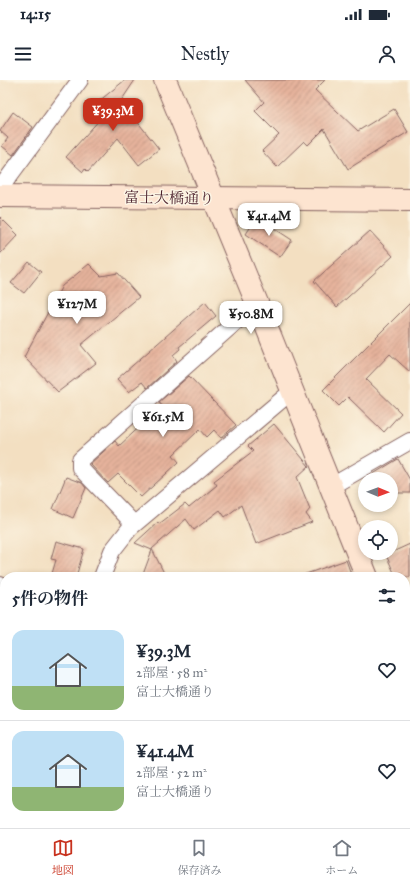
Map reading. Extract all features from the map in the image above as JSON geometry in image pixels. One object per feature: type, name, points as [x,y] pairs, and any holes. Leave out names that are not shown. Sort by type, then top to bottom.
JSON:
[{"type":"street","points":[[1,190],[80,80]]},
{"type":"street","points":[[165,80],[257,303],[365,572]]},
{"type":"street","name":"富士大橋通り","points":[[1,190],[214,198],[410,200]]},
{"type":"street","points":[[134,524],[80,468],[80,460],[257,303]]},
{"type":"street","points":[[104,572],[112,551],[134,524],[292,391]]},
{"type":"street","points":[[330,487],[410,441]]},
{"type":"building","points":[[125,80],[135,80],[121,101],[159,149],[139,165],[118,138],[88,172],[85,169],[83,172],[66,157],[102,117],[93,106]]},
{"type":"building","points":[[245,80],[325,80],[315,90],[358,131],[394,109],[408,132],[348,169],[324,129],[308,145],[304,141],[277,167],[262,151],[279,135],[255,111],[264,102]]},
{"type":"building","points":[[13,112],[33,127],[13,155],[2,146],[8,138],[0,131]]},
{"type":"building","points":[[0,217],[18,235],[0,254]]},
{"type":"building","points":[[257,217],[292,240],[280,257],[246,234]]},
{"type":"building","points":[[370,231],[393,256],[337,307],[314,281]]},
{"type":"building","points":[[29,262],[41,272],[24,293],[11,283]]},
{"type":"building","points":[[89,264],[101,276],[118,273],[139,297],[81,345],[96,363],[58,392],[24,357],[62,286]]},
{"type":"building","points":[[205,302],[216,316],[179,347],[180,349],[173,355],[177,361],[147,388],[142,382],[129,392],[117,379]]},
{"type":"building","points":[[410,303],[410,372],[390,354],[366,379],[401,413],[384,432],[348,397],[339,406],[323,390]]},
{"type":"building","points":[[189,376],[236,425],[221,438],[214,430],[207,437],[200,429],[173,455],[179,462],[141,497],[118,474],[108,483],[90,464],[115,441],[119,446],[162,406],[159,402]]},
{"type":"building","points":[[274,424],[309,466],[297,477],[310,509],[306,514],[312,522],[256,544],[241,505],[225,517],[220,510],[194,530],[186,519],[152,549],[164,572],[144,572],[152,550],[135,543],[158,522],[159,524],[185,504],[189,508],[217,485],[214,481],[253,451],[248,446]]},
{"type":"building","points":[[398,459],[410,480],[410,493],[398,493],[398,472],[377,472]]},
{"type":"building","points":[[66,477],[82,483],[86,488],[73,518],[53,509]]},
{"type":"building","points":[[56,541],[84,549],[77,572],[52,572],[56,560],[51,559]]},
{"type":"building","points":[[410,544],[410,572],[394,572],[388,560],[398,560],[398,550]]},
{"type":"building","points":[[346,560],[350,572],[312,572]]}]
